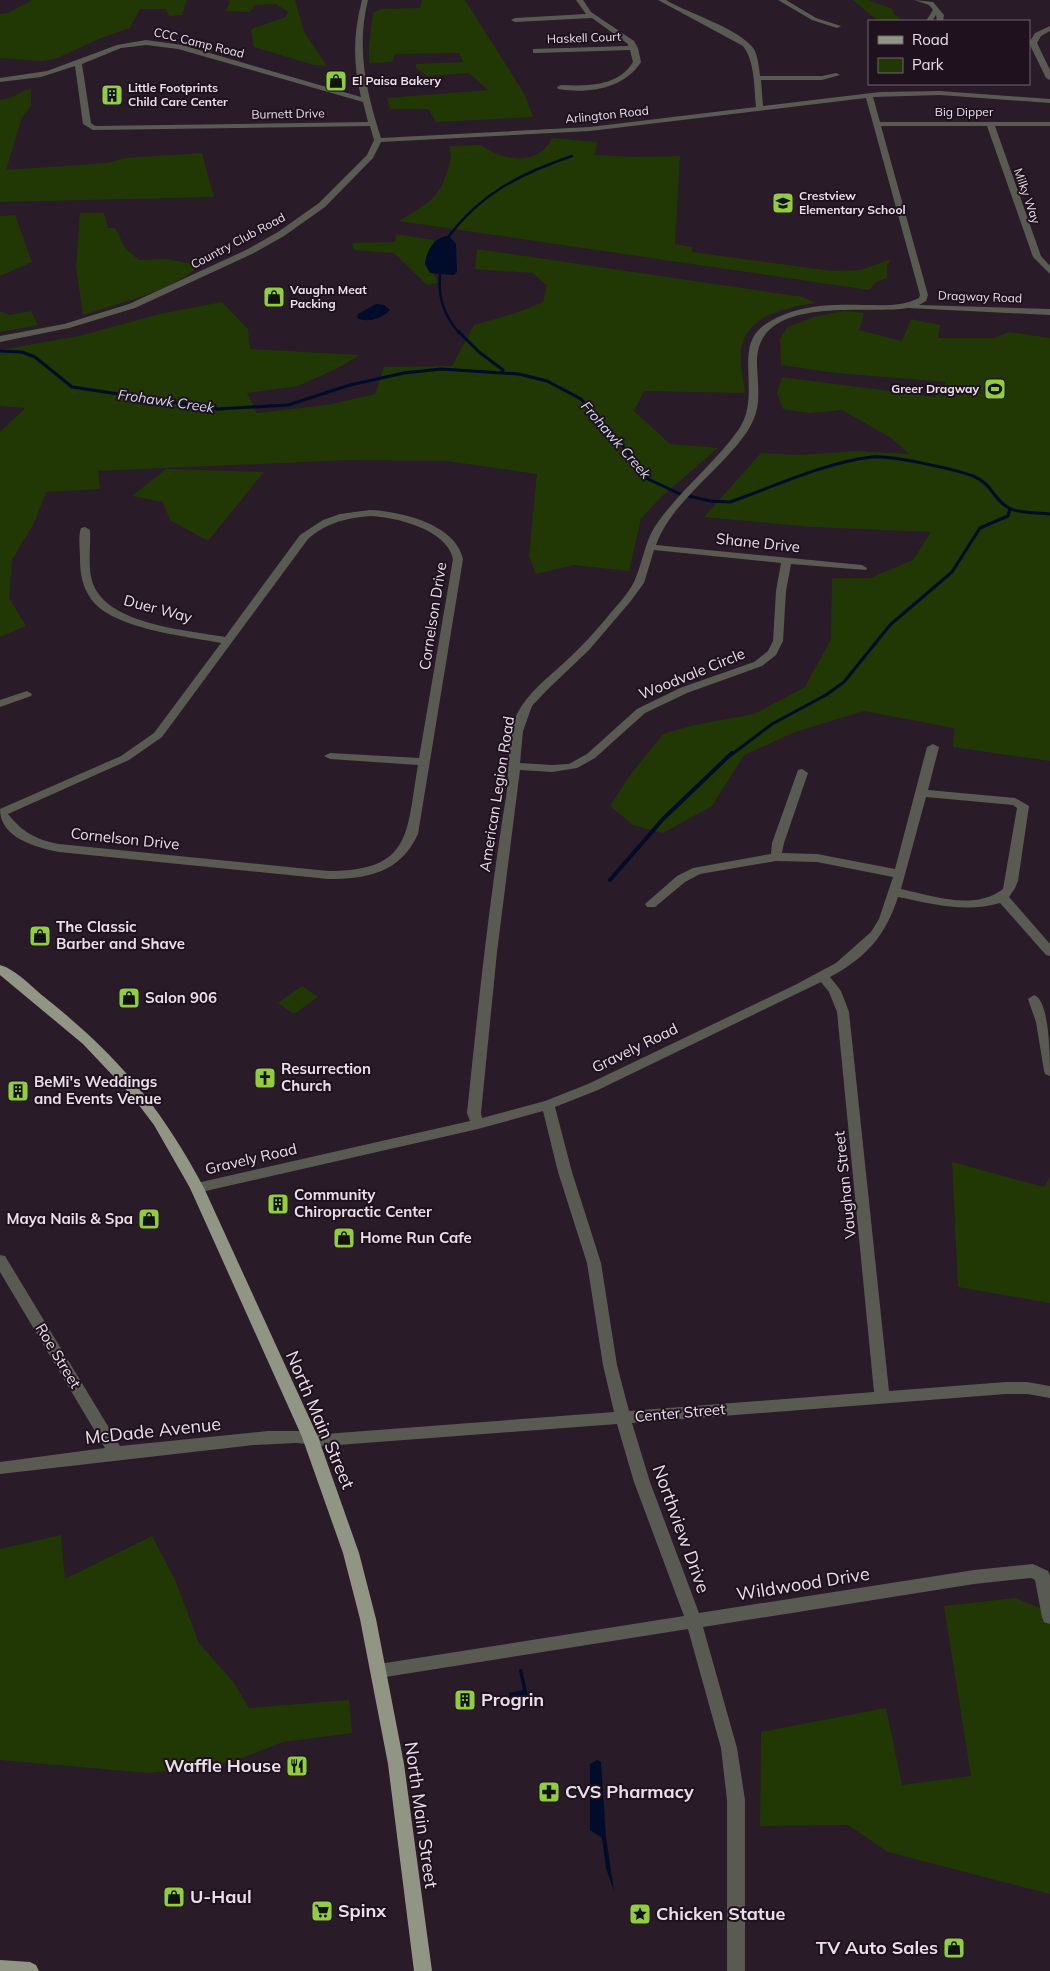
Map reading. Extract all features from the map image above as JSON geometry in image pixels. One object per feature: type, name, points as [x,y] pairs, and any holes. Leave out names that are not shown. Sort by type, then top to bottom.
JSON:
[{"type":"main road","name":"North Main Street","points":[[0,969],[77,1029],[130,1083],[158,1118],[182,1157],[197,1188],[310,1437],[351,1553],[379,1671],[396,1764],[423,1971]]},
{"type":"main road","points":[[0,1969],[30,1971]]},
{"type":"street","points":[[364,0],[356,38],[365,100],[378,140]]},
{"type":"street","points":[[560,87],[589,88],[620,79],[635,66],[636,62],[634,48],[626,38],[593,16],[579,0]]},
{"type":"street","points":[[661,0],[746,45],[753,56],[760,108]]},
{"type":"street","points":[[781,0],[814,18],[837,26]]},
{"type":"street","points":[[917,0],[934,2],[936,11],[940,15],[940,20]]},
{"type":"street","points":[[930,20],[936,11]]},
{"type":"street","points":[[516,20],[593,16]]},
{"type":"street","points":[[1050,28],[1038,35],[1033,43],[1050,78]]},
{"type":"street","name":"CCC Camp Road","points":[[0,80],[45,74],[120,45],[151,42],[179,47],[365,100]]},
{"type":"street","name":"Haskell Court","points":[[536,51],[634,48]]},
{"type":"street","name":"Burnett Drive","points":[[78,62],[87,124],[93,128],[372,124]]},
{"type":"street","points":[[755,78],[822,78],[836,75]]},
{"type":"street","name":"Arlington Road","points":[[378,140],[590,129],[869,95],[892,87],[1050,101]]},
{"type":"street","points":[[869,95],[924,295],[920,302],[909,307]]},
{"type":"street","name":"Milky Way","points":[[990,123],[1037,257],[1050,271]]},
{"type":"street","name":"Big Dipper","points":[[878,124],[1050,124]]},
{"type":"street","name":"Country Club Road","points":[[0,339],[66,326],[124,309],[173,288],[257,247],[299,222],[322,205],[370,156],[378,140]]},
{"type":"street","name":"American Legion Road","points":[[478,1124],[474,1113],[492,928],[516,766],[519,726],[530,701],[584,649],[634,590],[644,573],[657,530],[733,444],[747,424],[754,403],[754,346],[759,335],[766,327],[786,316],[822,307],[909,307]]},
{"type":"street","name":"Dragway Road","points":[[909,307],[1050,312]]},
{"type":"street","name":"Cornelson Drive","points":[[388,515],[411,519],[445,538],[456,550],[458,564],[412,834],[407,845],[398,856],[385,864],[354,874],[328,875],[52,847],[35,842],[15,832],[0,813],[125,758],[149,743],[165,727],[228,641],[304,537],[322,524],[349,517],[388,515]]},
{"type":"street","name":"Duer Way","points":[[85,530],[87,582],[93,596],[104,607],[134,621],[228,641]]},
{"type":"street","name":"Shane Drive","points":[[651,547],[862,568]]},
{"type":"street","name":"Woodvale Circle","points":[[516,766],[558,768],[573,766],[588,757],[616,730],[640,712],[672,696],[758,664],[768,658],[778,641],[781,591],[786,561]]},
{"type":"street","points":[[0,704],[27,694]]},
{"type":"street","name":"Gravely Road","points":[[197,1188],[478,1124],[548,1105],[593,1087],[823,976],[840,966],[875,935],[885,919],[895,892],[933,747]]},
{"type":"street","points":[[330,756],[424,762]]},
{"type":"street","points":[[776,857],[778,843],[802,773]]},
{"type":"street","points":[[895,892],[967,905],[992,901],[1006,893],[1013,877],[1023,806],[1015,802],[920,793]]},
{"type":"street","points":[[651,904],[681,879],[697,871],[776,857],[817,858],[900,874]]},
{"type":"street","points":[[1001,896],[1050,952]]},
{"type":"street","name":"Vaughan Street","points":[[823,976],[835,991],[844,1012],[882,1397]]},
{"type":"street","points":[[1034,999],[1042,1022],[1050,1072]]},
{"type":"street","name":"Northview Drive","points":[[548,1105],[565,1172],[594,1263],[610,1365],[623,1418],[642,1482],[694,1622],[723,1722],[734,1775],[736,1971]]},
{"type":"street","name":"Roe Street","points":[[0,1260],[115,1452]]},
{"type":"street","name":"Center Street","points":[[310,1437],[325,1440],[1006,1388],[1027,1388],[1050,1392]]},
{"type":"street","name":"McDade Avenue","points":[[0,1468],[115,1452],[280,1437],[310,1437]]},
{"type":"street","name":"Wildwood Drive","points":[[379,1671],[1033,1570],[1042,1576],[1050,1616]]},
{"type":"green space","points":[[32,0],[187,0],[182,15],[169,16],[166,9],[140,9],[130,28],[101,38],[55,59],[42,61],[0,58],[0,14],[8,13]]},
{"type":"green space","points":[[227,0],[295,0],[304,32],[327,66],[314,65],[254,47],[251,29],[286,17],[288,12],[276,4],[255,5],[250,12],[226,11],[230,1]]},
{"type":"green space","points":[[422,0],[465,0],[525,95],[533,117],[436,122],[428,109],[390,109],[387,98],[488,90],[469,73],[427,76],[416,68],[416,64],[463,62],[459,53],[395,54],[392,62],[369,63],[373,13],[381,9],[420,8]]},
{"type":"green space","points":[[853,0],[868,0],[893,9],[893,13],[901,20],[877,20]]},
{"type":"green space","points":[[31,89],[31,106],[22,117],[6,170],[108,163],[125,158],[202,153],[214,197],[0,202],[0,100],[5,100]]},
{"type":"green space","points":[[552,138],[597,142],[595,155],[635,157],[680,156],[675,244],[692,247],[692,252],[832,271],[861,270],[891,259],[887,266],[887,278],[876,282],[869,290],[399,221],[430,201],[440,188],[450,160],[451,152],[449,146],[481,145],[499,155],[520,158],[538,154]]},
{"type":"green space","points":[[80,213],[104,213],[108,228],[115,228],[126,249],[139,260],[166,259],[199,265],[189,274],[161,289],[83,315],[76,267]]},
{"type":"green space","points":[[15,215],[32,262],[0,276],[0,216]]},
{"type":"green space","points":[[396,234],[434,240],[431,262],[438,283],[427,285],[394,253],[354,250],[352,243],[395,242]]},
{"type":"green space","points":[[477,249],[803,297],[815,303],[792,307],[769,315],[751,328],[741,350],[745,393],[644,391],[634,411],[670,444],[718,448],[660,498],[641,519],[629,571],[574,565],[536,574],[529,556],[537,474],[447,461],[349,460],[98,471],[100,489],[46,492],[34,523],[12,560],[9,598],[26,626],[0,637],[0,432],[25,408],[0,406],[0,350],[79,336],[160,314],[222,302],[248,329],[250,349],[360,355],[336,369],[298,386],[247,393],[257,413],[327,405],[375,394],[384,367],[452,366],[474,325],[516,313],[543,302],[547,286],[533,273],[475,269]]},
{"type":"green space","points":[[0,311],[9,315],[31,311],[38,325],[0,332]]},
{"type":"green space","points":[[844,311],[864,313],[859,330],[902,341],[911,319],[940,325],[938,338],[994,338],[1009,332],[1050,338],[1050,761],[953,747],[954,728],[864,711],[795,732],[744,755],[712,806],[663,833],[633,825],[610,806],[631,774],[663,734],[690,726],[754,714],[805,687],[831,639],[832,578],[870,578],[913,560],[931,532],[812,527],[704,517],[761,453],[799,455],[858,451],[909,454],[891,438],[842,410],[809,413],[783,409],[777,393],[782,377],[935,397],[946,382],[836,373],[781,365],[780,339],[787,327],[818,316]]},
{"type":"green space","points":[[166,469],[264,472],[208,541],[170,520],[163,502],[132,496]]},
{"type":"green space","points":[[302,986],[318,997],[294,1014],[278,1003]]},
{"type":"green space","points":[[952,1162],[1044,1187],[1050,1177],[1050,1303],[958,1287]]},
{"type":"green space","points":[[61,1535],[65,1579],[152,1536],[176,1582],[199,1643],[234,1683],[249,1708],[349,1700],[352,1733],[283,1742],[229,1763],[150,1773],[0,1760],[0,1549]]},
{"type":"green space","points":[[1015,1598],[1050,1612],[1050,1894],[888,1852],[848,1825],[760,1826],[761,1732],[886,1708],[902,1785],[971,1776],[944,1606]]},
{"type":"water","points":[[449,236],[456,244],[457,272],[454,275],[430,273],[425,264],[429,249],[439,239]]},
{"type":"water","points":[[376,304],[384,305],[390,310],[383,316],[375,319],[357,318],[358,314]]},
{"type":"water","points":[[522,1669],[529,1701],[520,1709],[513,1711],[509,1693],[523,1690],[519,1670]]},
{"type":"water","points":[[597,1760],[601,1762],[606,1837],[614,1891],[606,1868],[602,1838],[590,1830],[590,1764]]},
{"type":"waterway","points":[[449,236],[475,208],[504,186],[520,177],[572,156]]},
{"type":"waterway","points":[[440,275],[440,291],[443,306],[449,320],[459,333]]},
{"type":"waterway","points":[[458,331],[479,352],[503,370]]},
{"type":"waterway","name":"Frohawk Creek","points":[[0,351],[22,352],[35,357],[72,387],[218,409],[288,405],[350,385],[404,373],[441,369],[519,374],[547,381],[581,399],[626,450],[648,479],[680,494],[710,501],[730,502],[836,464],[881,457],[922,463],[973,476],[985,483],[999,501],[1013,510],[1050,514]]},
{"type":"waterway","points":[[731,755],[772,724],[826,695],[844,682],[890,625],[952,572],[980,528],[1008,516],[1010,509]]},
{"type":"waterway","points":[[610,880],[663,819],[732,753]]},
{"type":"place","name":"El Paisa Bakery","points":[[336,81]]},
{"type":"place","name":"Little Footprints Child Care Center","points":[[112,95]]},
{"type":"place","name":"Crestview Elementary School","points":[[783,203]]},
{"type":"place","name":"Vaughn Meat Packing","points":[[274,297]]},
{"type":"place","name":"Greer Dragway","points":[[995,389]]},
{"type":"place","name":"The Classic Barber and Shave","points":[[40,936]]},
{"type":"place","name":"Salon 906","points":[[129,998]]},
{"type":"place","name":"Resurrection Church","points":[[265,1078]]},
{"type":"place","name":"BeMi's Weddings and Events Venue","points":[[18,1091]]},
{"type":"place","name":"Community Chiropractic Center","points":[[278,1204]]},
{"type":"place","name":"Maya Nails & Spa","points":[[149,1219]]},
{"type":"place","name":"Home Run Cafe","points":[[344,1238]]},
{"type":"place","name":"Progrin","points":[[465,1700]]},
{"type":"place","name":"Waffle House","points":[[297,1766]]},
{"type":"place","name":"CVS Pharmacy","points":[[549,1792]]},
{"type":"place","name":"U-Haul","points":[[174,1897]]},
{"type":"place","name":"Spinx","points":[[322,1911]]},
{"type":"place","name":"Chicken Statue","points":[[640,1914]]},
{"type":"place","name":"TV Auto Sales","points":[[954,1948]]}]
